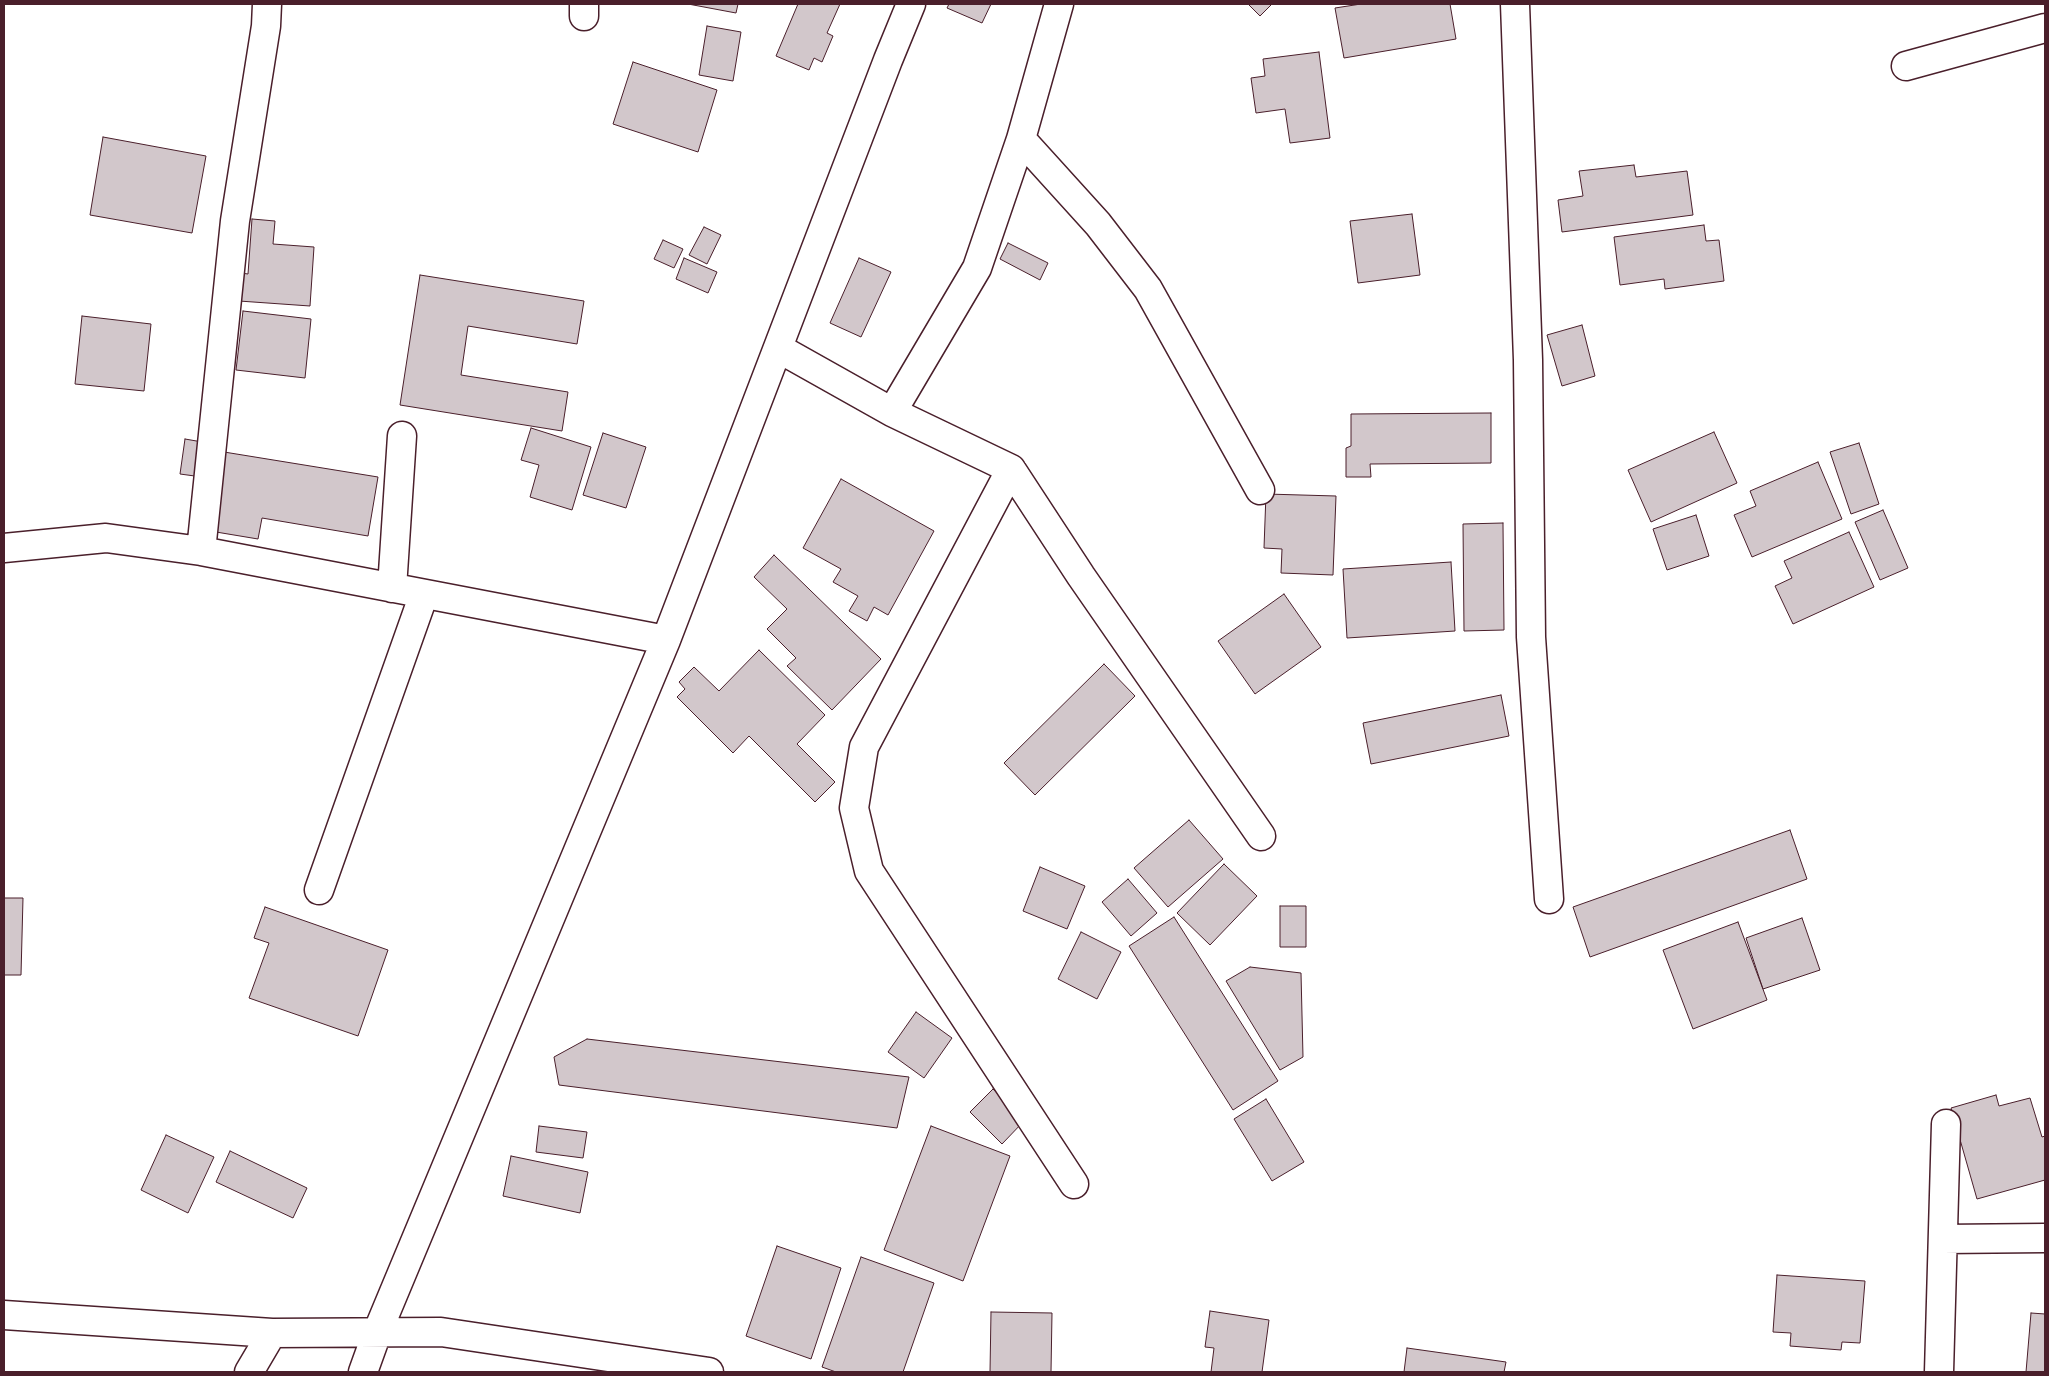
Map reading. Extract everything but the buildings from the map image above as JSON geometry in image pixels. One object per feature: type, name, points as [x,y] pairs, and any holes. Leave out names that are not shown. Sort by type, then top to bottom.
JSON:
[{"type":"street","points":[[201,551],[235,220],[266,26],[267,4]]},
{"type":"street","points":[[363,1372],[377,1332],[666,640],[911,4]]},
{"type":"street","points":[[892,412],[977,268],[1021,139],[1059,4]]},
{"type":"street","points":[[1515,4],[1528,360],[1531,637],[1549,899]]},
{"type":"street","points":[[1906,66],[2045,28]]},
{"type":"street","points":[[1021,139],[1098,224],[1148,289],[1260,490]]},
{"type":"street","points":[[778,348],[892,412],[1011,469],[1081,576],[1261,836]]},
{"type":"street","points":[[392,588],[402,436]]},
{"type":"street","points":[[1011,469],[864,746],[854,808],[869,871],[1074,1184]]},
{"type":"street","points":[[4,548],[106,538],[201,551],[666,640]]},
{"type":"street","points":[[319,890],[424,594]]},
{"type":"street","points":[[1939,1372],[1946,1124]]},
{"type":"street","points":[[1942,1239],[2045,1238]]},
{"type":"street","points":[[4,1314],[272,1333],[441,1332],[709,1372]]},
{"type":"street","points":[[249,1372],[272,1333]]}]
